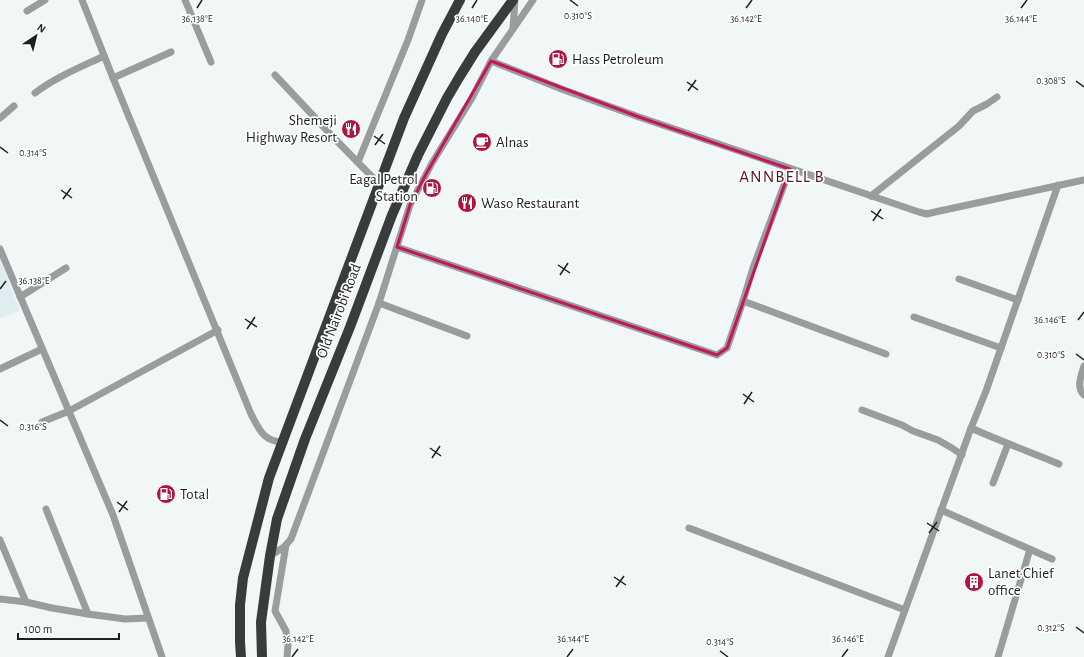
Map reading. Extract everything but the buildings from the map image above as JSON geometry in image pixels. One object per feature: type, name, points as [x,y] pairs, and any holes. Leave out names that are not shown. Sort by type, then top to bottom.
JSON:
[{"type":"highway","name":"Old Nairobi Road","points":[[241,657],[240,605],[243,578],[269,478],[404,118],[442,34],[460,0]]},
{"type":"highway","name":"Old Nairobi Road","points":[[262,657],[261,622],[277,518],[305,440],[350,327],[394,208],[418,155],[447,98],[475,52],[514,0]]},
{"type":"street","points":[[27,11],[45,0]]},
{"type":"street","points":[[82,0],[251,414],[260,432],[275,442],[282,442]]},
{"type":"street","points":[[184,0],[211,62]]},
{"type":"street","points":[[358,162],[408,40],[422,0]]},
{"type":"street","points":[[513,29],[514,0]]},
{"type":"street","points":[[270,556],[286,545],[291,539],[379,302],[410,206],[426,174],[472,98],[491,61],[533,0]]},
{"type":"street","points":[[113,78],[171,52]]},
{"type":"street","points":[[35,93],[42,87],[60,77],[104,56]]},
{"type":"street","points":[[491,61],[564,90],[639,117],[790,169],[928,214],[1084,180]]},
{"type":"street","points":[[275,75],[379,184]]},
{"type":"street","points":[[871,196],[959,126],[973,111],[997,97]]},
{"type":"street","points":[[0,118],[14,106]]},
{"type":"street","points":[[397,247],[717,355],[727,348],[753,268],[790,169]]},
{"type":"street","points":[[888,657],[971,428],[986,391],[1058,185]]},
{"type":"street","points":[[0,249],[113,515],[162,657]]},
{"type":"street","points":[[20,297],[66,268]]},
{"type":"street","points":[[959,279],[1018,300]]},
{"type":"street","points":[[743,301],[886,354]]},
{"type":"street","points":[[379,302],[467,336]]},
{"type":"street","points":[[914,317],[1001,348]]},
{"type":"street","points":[[42,422],[69,411],[218,330]]},
{"type":"street","points":[[0,369],[42,349]]},
{"type":"street","points":[[1084,366],[1079,388],[1084,396]]},
{"type":"street","points":[[862,410],[938,440],[962,455]]},
{"type":"street","points":[[971,428],[1059,464]]},
{"type":"street","points":[[993,483],[1008,444]]},
{"type":"street","points":[[46,509],[88,614]]},
{"type":"street","points":[[941,510],[1052,559]]},
{"type":"street","points":[[688,528],[905,610]]},
{"type":"street","points":[[0,540],[26,602]]},
{"type":"street","points":[[286,545],[275,611],[286,631],[288,645],[287,657]]},
{"type":"street","points":[[998,657],[1030,549]]},
{"type":"street","points":[[0,599],[125,619],[148,618]]},
{"type":"highlighted area","points":[[491,61],[639,117],[790,169],[727,348],[717,355],[397,247],[410,205],[426,174]]},
{"type":"shaded area","points":[[0,259],[20,311],[0,318]]},
{"type":"place","name":"Hass Petroleum","points":[[558,59]]},
{"type":"place","name":"Shemeji Highway Resort","points":[[351,129]]},
{"type":"place","name":"Alnas","points":[[482,142]]},
{"type":"place","name":"Eagal Petrol Station","points":[[432,188]]},
{"type":"place","name":"Waso Restaurant","points":[[467,203]]},
{"type":"place","name":"Total","points":[[166,494]]},
{"type":"place","name":"Lanet Chief office","points":[[974,582]]},
{"type":"district","name":"ANNBELL B","points":[[782,176]]}]
